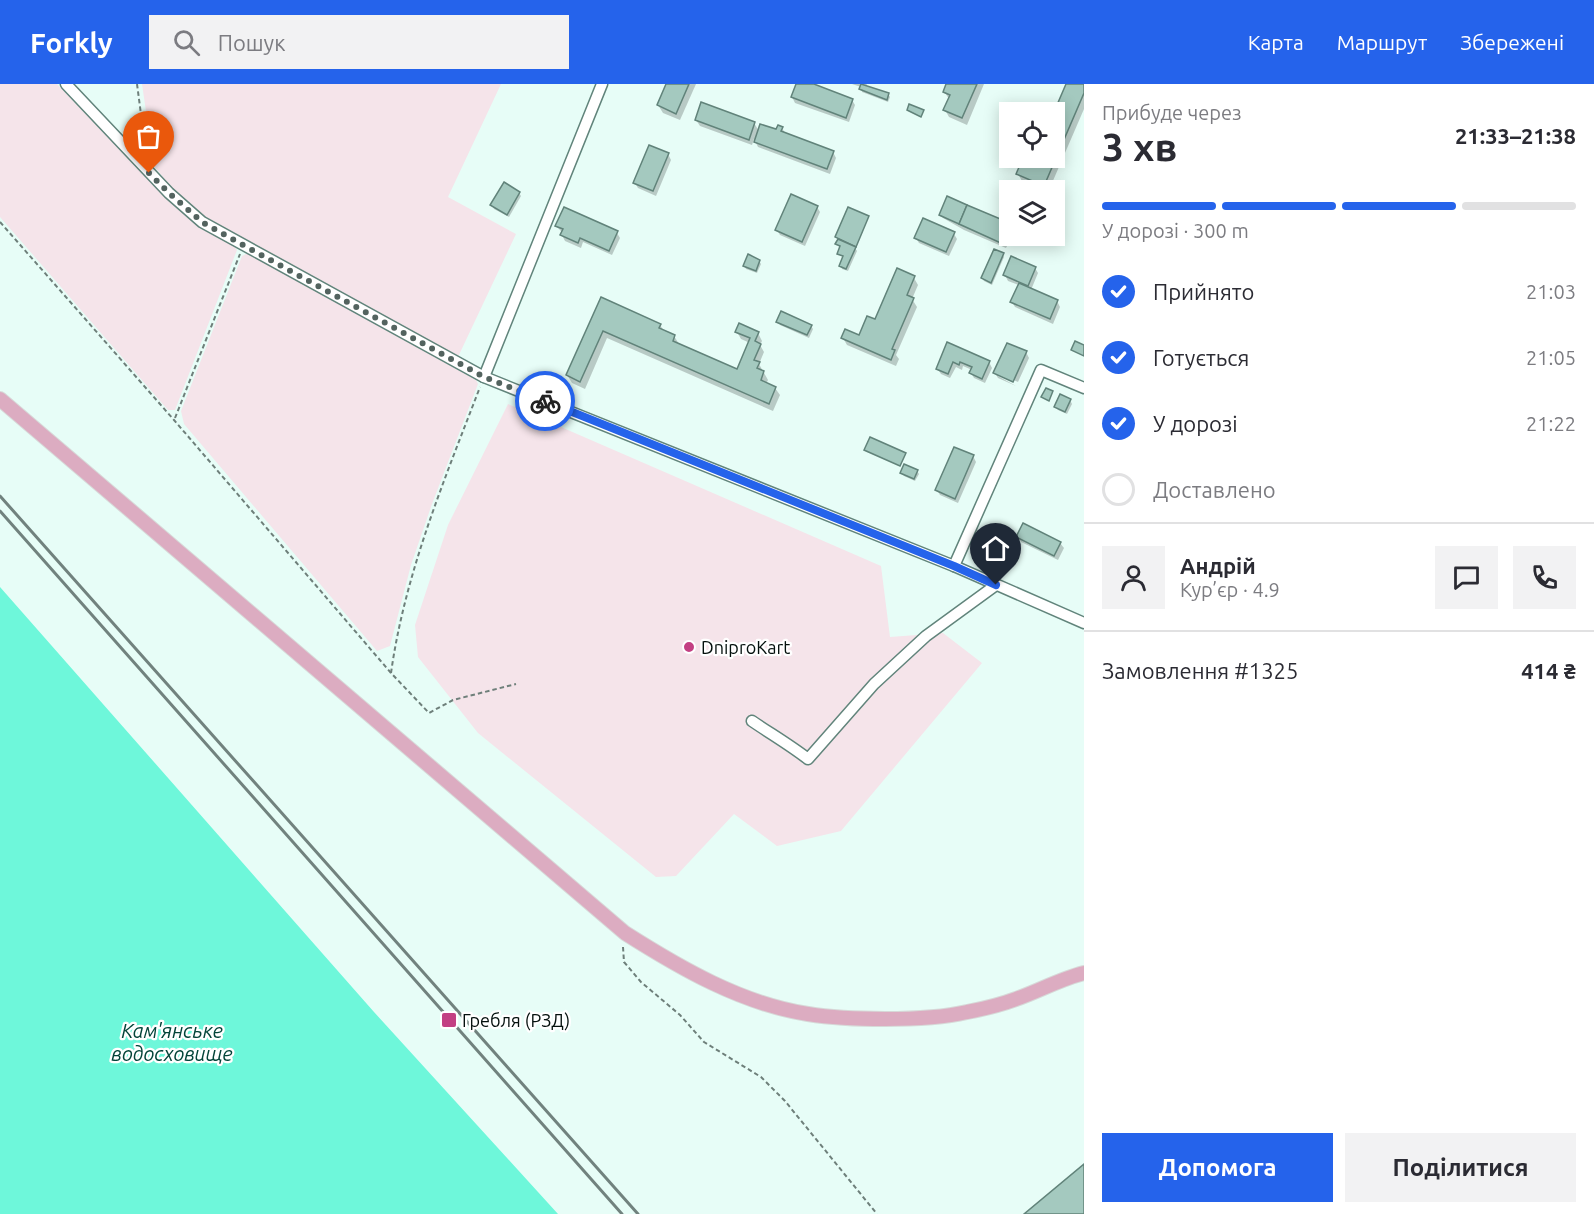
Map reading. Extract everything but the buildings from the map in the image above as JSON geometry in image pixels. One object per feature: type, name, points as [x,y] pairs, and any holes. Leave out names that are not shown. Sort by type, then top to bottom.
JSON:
[{"type":"main road","points":[[0,399],[625,933],[664,958],[755,1000],[807,1014],[864,1019],[914,1019],[966,1013],[1014,1000],[1066,978],[1084,973]]},
{"type":"main road","points":[[1066,978],[1084,964]]},
{"type":"street","points":[[66,84],[169,193],[202,222],[484,377],[954,566],[1084,623]]},
{"type":"street","points":[[484,377],[602,84]]},
{"type":"street","points":[[954,566],[1041,370],[1084,388]]},
{"type":"street","points":[[752,721],[775,737],[782,738],[808,759],[874,684],[926,636],[996,585]]},
{"type":"path","points":[[137,84],[147,153]]},
{"type":"path","points":[[0,222],[429,713],[453,700],[516,684]]},
{"type":"path","points":[[174,420],[243,245]]},
{"type":"path","points":[[392,673],[397,633],[414,566],[484,377]]},
{"type":"path","points":[[625,933],[624,962],[641,982],[680,1015],[704,1042],[760,1077],[777,1093],[878,1214]]},
{"type":"shaded area","points":[[0,84],[57,84],[166,198],[200,227],[234,246],[237,250],[175,410],[168,410],[0,217]]},
{"type":"shaded area","points":[[142,84],[501,84],[448,197],[516,234],[458,357],[205,217],[173,190],[154,166]]},
{"type":"shaded area","points":[[248,253],[476,380],[478,384],[411,565],[390,646],[377,651],[184,424],[181,411],[242,256]]},
{"type":"shaded area","name":"DniproKart","points":[[508,404],[881,566],[890,637],[943,633],[982,663],[841,831],[777,846],[734,814],[676,876],[656,877],[478,733],[418,657],[415,625],[448,525]]},
{"type":"water","name":"Кам'янське водосховище","points":[[0,587],[374,1012],[558,1214],[0,1214]]},
{"type":"railway","points":[[0,496],[638,1214]]},
{"type":"railway","points":[[0,511],[622,1214]]},
{"type":"way so far","points":[[149,173],[202,222],[484,377],[545,401]]},
{"type":"place","name":"DniproKart","points":[[689,647]]},
{"type":"place","name":"Гребля (РЗД)","points":[[449,1020]]},
{"type":"route","points":[[545,401],[996,585]]}]
